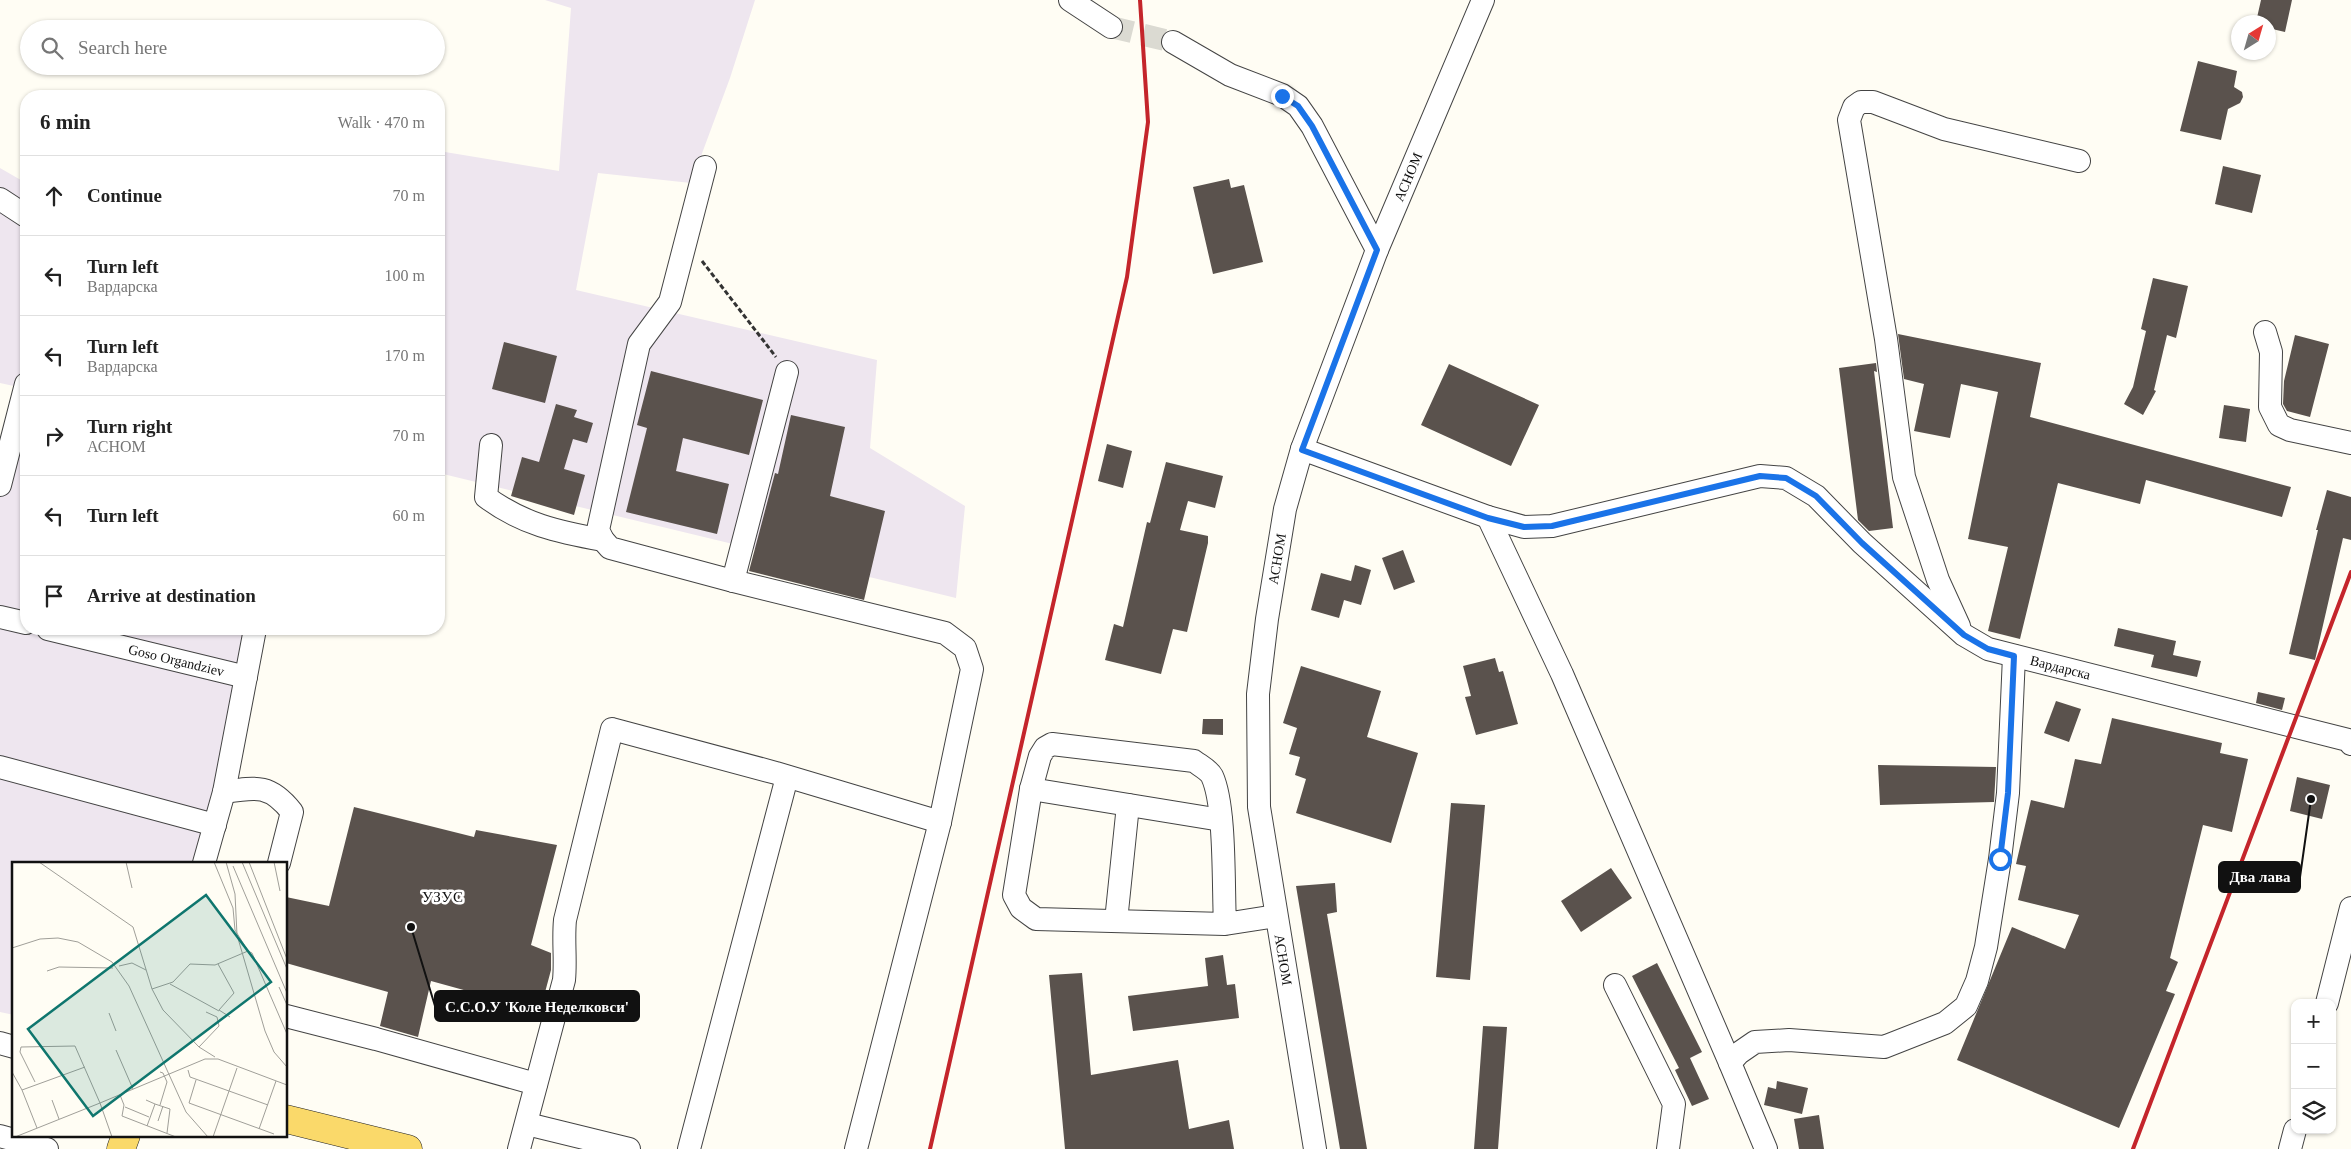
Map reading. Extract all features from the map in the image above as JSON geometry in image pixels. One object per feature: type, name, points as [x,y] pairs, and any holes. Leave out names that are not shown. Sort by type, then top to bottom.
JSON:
[{"type":"main road","points":[[288,1120],[355,1143],[408,1149]]},
{"type":"main road","points":[[121,1149],[126,1136]]},
{"type":"street","points":[[1070,0],[1111,27]]},
{"type":"street","name":"АСНОМ","points":[[1315,1149],[1258,807],[1258,694],[1267,619],[1285,509],[1302,450],[1377,250],[1483,0]]},
{"type":"street","points":[[1174,42],[1230,75],[1282,96],[1298,106],[1312,126],[1377,250]]},
{"type":"street","points":[[1964,635],[1938,580],[1904,477],[1886,339],[1849,120],[1854,108],[1861,102],[1873,102],[1944,129],[2079,160]]},
{"type":"street","points":[[705,167],[670,302],[639,344],[598,530],[603,540],[610,548],[945,634],[965,648],[972,669],[940,822],[856,1149]]},
{"type":"street","points":[[0,199],[20,212]]},
{"type":"street","points":[[2265,332],[2271,352],[2270,407],[2279,425],[2290,430],[2351,443]]},
{"type":"street","points":[[733,581],[788,372]]},
{"type":"street","points":[[0,485],[9,411],[20,394]]},
{"type":"street","points":[[491,445],[486,497],[507,513],[553,531],[603,540]]},
{"type":"street","name":"Вардарска","points":[[1302,450],[1488,518],[1524,527],[1552,526],[1760,476],[1786,478],[1816,496],[1862,543],[1964,635],[1988,649],[2350,738]]},
{"type":"street","points":[[1488,518],[1562,674],[1766,1149]]},
{"type":"street","points":[[0,617],[20,622]]},
{"type":"street","name":"Goso Organdziev","points":[[73,635],[246,677]]},
{"type":"street","points":[[204,862],[224,792],[254,635]]},
{"type":"street","points":[[1730,1063],[1739,1052],[1755,1042],[1789,1040],[1884,1047],[1944,1023],[1966,1006],[1977,981],[1986,947],[2000,859],[2008,793],[2014,656]]},
{"type":"street","points":[[519,1149],[564,980],[566,960],[565,920],[612,729],[787,777],[940,822]]},
{"type":"street","points":[[1225,924],[1221,820],[1217,794],[1211,774],[1194,761],[1052,744],[1045,748],[1040,756],[1031,790],[1014,895],[1021,908],[1036,919],[1225,924],[1276,916]]},
{"type":"street","points":[[0,767],[214,825]]},
{"type":"street","points":[[689,1149],[787,777]]},
{"type":"street","points":[[224,792],[247,789],[265,790],[280,796],[292,812],[279,862]]},
{"type":"street","points":[[1031,790],[1221,820]]},
{"type":"street","points":[[1116,921],[1128,805]]},
{"type":"street","points":[[2328,999],[2351,908]]},
{"type":"street","points":[[1615,985],[1674,1104],[1668,1149]]},
{"type":"street","points":[[288,1017],[536,1084]]},
{"type":"street","points":[[527,1124],[629,1149]]},
{"type":"street","points":[[2290,1149],[2294,1134]]},
{"type":"street","points":[[0,1136],[47,1149]]},
{"type":"path","points":[[687,240],[788,372]]},
{"type":"shaded area","points":[[545,0],[755,0],[730,78],[691,183],[598,173],[576,290],[877,360],[870,448],[965,506],[956,598],[445,474],[445,152],[559,171],[571,8]]},
{"type":"shaded area","points":[[0,168],[20,180],[20,387],[0,383]]},
{"type":"shaded area","points":[[20,400],[20,635],[259,635],[197,862],[12,862],[12,1015],[0,1012],[0,477]]},
{"type":"building","points":[[2261,0],[2292,0],[2285,32],[2276,30],[2276,15],[2258,15]]},
{"type":"building","points":[[2198,61],[2237,71],[2234,87],[2242,92],[2243,97],[2240,103],[2228,109],[2221,140],[2180,131]]},
{"type":"building","points":[[2223,166],[2261,175],[2252,213],[2215,204]]},
{"type":"building","points":[[1229,179],[1231,188],[1244,185],[1263,262],[1213,274],[1193,187]]},
{"type":"building","points":[[2153,278],[2188,286],[2176,338],[2167,335],[2154,390],[2156,391],[2143,415],[2124,404],[2133,387],[2146,331],[2141,329]]},
{"type":"building","points":[[1898,334],[2041,363],[2030,417],[2291,487],[2282,517],[2146,480],[2140,504],[2058,483],[2020,639],[1988,631],[2008,547],[1968,539],[1998,392],[1961,384],[1950,438],[1914,431],[1924,384],[1904,379]]},
{"type":"building","points":[[2295,335],[2329,344],[2310,417],[2287,411],[2283,404],[2284,381]]},
{"type":"building","points":[[504,342],[557,356],[545,403],[492,389]]},
{"type":"building","points":[[1876,363],[1877,372],[1874,371],[1893,528],[1869,531],[1858,520],[1839,368]]},
{"type":"building","points":[[1449,364],[1539,405],[1511,466],[1421,425]]},
{"type":"building","points":[[651,371],[763,400],[749,455],[683,438],[676,471],[729,484],[717,534],[626,512],[647,428],[637,425]]},
{"type":"building","points":[[556,404],[577,410],[574,417],[593,423],[587,443],[573,439],[564,469],[585,475],[574,515],[511,496],[522,457],[539,462]]},
{"type":"building","points":[[2224,405],[2250,409],[2246,442],[2219,438]]},
{"type":"building","points":[[791,415],[845,427],[830,496],[885,511],[864,600],[749,571],[775,473],[778,474]]},
{"type":"building","points":[[1107,444],[1132,451],[1123,488],[1098,481]]},
{"type":"building","points":[[1166,462],[1223,476],[1215,508],[1188,501],[1180,530],[1208,536],[1208,543],[1187,632],[1173,629],[1161,674],[1105,660],[1114,624],[1123,627],[1147,522],[1150,523]]},
{"type":"building","points":[[2327,490],[2351,497],[2351,540],[2343,538],[2315,660],[2289,654],[2318,530],[2316,530]]},
{"type":"building","points":[[1403,550],[1415,582],[1394,590],[1382,558]]},
{"type":"building","points":[[1355,565],[1371,570],[1361,605],[1344,600],[1339,618],[1311,610],[1321,573],[1351,581]]},
{"type":"building","points":[[2118,628],[2176,641],[2173,655],[2201,661],[2197,677],[2151,667],[2154,655],[2114,646]]},
{"type":"building","points":[[1495,658],[1499,672],[1503,671],[1518,724],[1476,735],[1465,697],[1471,696],[1463,666]]},
{"type":"building","points":[[1301,666],[1381,691],[1367,737],[1418,753],[1391,843],[1296,813],[1306,779],[1295,775],[1300,757],[1289,754],[1297,728],[1283,723]]},
{"type":"building","points":[[2258,692],[2285,698],[2282,710],[2256,703]]},
{"type":"building","points":[[2056,701],[2081,709],[2069,742],[2044,733]]},
{"type":"building","points":[[2112,718],[2222,743],[2220,753],[2248,759],[2232,832],[2203,825],[2170,958],[2178,962],[2166,991],[2175,994],[2119,1128],[1957,1060],[2012,927],[2065,949],[2079,915],[2018,900],[2026,866],[2016,864],[2031,800],[2064,808],[2075,759],[2101,764]]},
{"type":"building","points":[[1203,719],[1223,719],[1223,735],[1202,734]]},
{"type":"building","points":[[1878,765],[1996,767],[1994,802],[1880,805]]},
{"type":"building","points":[[2297,777],[2330,785],[2322,819],[2290,811]]},
{"type":"building","points":[[1451,803],[1485,805],[1470,980],[1436,977]]},
{"type":"building","points":[[354,807],[474,837],[476,830],[557,845],[531,945],[551,953],[551,970],[540,1011],[431,981],[418,1037],[380,1026],[388,992],[288,964],[288,897],[329,906]]},
{"type":"building","points":[[1611,868],[1632,898],[1581,932],[1561,901]]},
{"type":"building","points":[[1335,883],[1337,912],[1327,914],[1367,1149],[1340,1149],[1296,886]]},
{"type":"building","points":[[1223,955],[1227,985],[1235,984],[1239,1018],[1133,1031],[1128,996],[1208,986],[1205,958]]},
{"type":"building","points":[[1657,963],[1702,1052],[1690,1058],[1709,1099],[1692,1106],[1675,1070],[1679,1068],[1632,976]]},
{"type":"building","points":[[1082,973],[1091,1075],[1178,1060],[1189,1129],[1229,1120],[1234,1149],[1065,1149],[1049,975]]},
{"type":"building","points":[[1483,1026],[1507,1027],[1498,1149],[1474,1149]]},
{"type":"building","points":[[1777,1081],[1808,1088],[1802,1114],[1764,1105],[1768,1087],[1776,1089]]},
{"type":"building","points":[[1819,1115],[1824,1149],[1799,1149],[1794,1119]]},
{"type":"tunnel","points":[[1111,27],[1173,42]]},
{"type":"railway","points":[[930,1149],[1127,277],[1148,122],[1140,0]]},
{"type":"railway","points":[[2133,1149],[2351,572]]},
{"type":"place","name":"Два лава","points":[[2311,799]]},
{"type":"place","name":"С.С.О.У 'Коле Неделковси'","points":[[411,927]]},
{"type":"district","name":"УЗУС","points":[[443,897]]},
{"type":"route","points":[[1282,96],[1298,106],[1312,126],[1377,250],[1302,450],[1488,518],[1524,527],[1552,526],[1760,476],[1786,478],[1816,496],[1862,543],[1964,635],[1988,649],[2014,656],[2010,698],[2008,793],[2000,859]]}]
